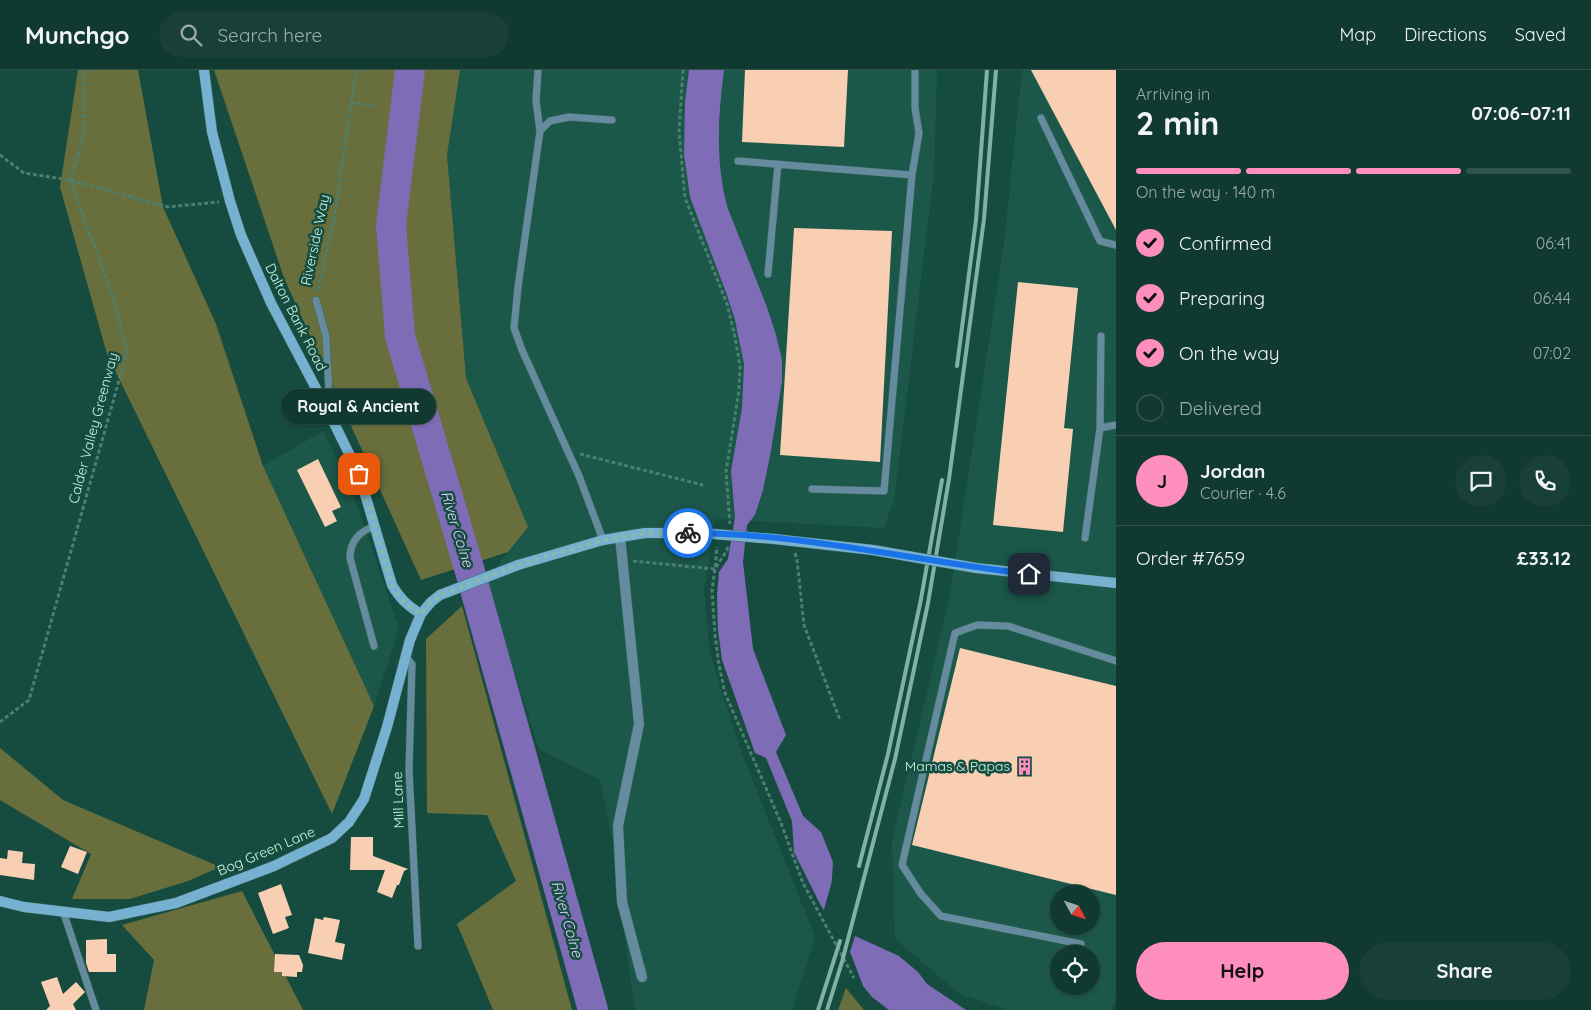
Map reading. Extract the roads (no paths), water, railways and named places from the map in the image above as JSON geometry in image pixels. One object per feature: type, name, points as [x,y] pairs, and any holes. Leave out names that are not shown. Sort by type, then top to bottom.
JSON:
[{"type":"main road","name":"Dalton Bank Road","points":[[204,70],[212,132],[241,235],[271,303],[359,474],[392,585],[407,606],[421,614]]},
{"type":"main road","points":[[421,614],[440,595],[518,565],[603,540],[645,533],[701,533],[790,540],[873,550],[976,568],[1116,583]]},
{"type":"main road","name":"Bog Green Lane","points":[[0,901],[24,907],[109,917],[176,903],[274,866],[332,838],[349,822],[364,799],[387,727],[405,656],[421,614]]},
{"type":"street","points":[[620,537],[639,724],[618,826],[622,902],[642,977]]},
{"type":"lane","points":[[538,70],[536,101],[540,131],[514,328],[522,350],[568,451],[603,540]]},
{"type":"lane","points":[[812,489],[884,491],[912,175],[919,133],[915,108],[915,70]]},
{"type":"lane","points":[[540,131],[550,121],[569,117],[612,120]]},
{"type":"lane","points":[[1041,118],[1100,241],[1116,245]]},
{"type":"lane","points":[[738,161],[912,175]]},
{"type":"lane","points":[[768,274],[778,164]]},
{"type":"lane","name":"Riverside Way","points":[[316,300],[326,336],[330,415]]},
{"type":"lane","points":[[1085,538],[1100,428],[1101,336]]},
{"type":"lane","points":[[1100,428],[1116,425]]},
{"type":"lane","points":[[374,646],[350,558],[351,547],[360,533],[375,526]]},
{"type":"lane","points":[[1081,944],[942,916],[921,894],[902,865],[955,633],[976,625],[1008,626],[1116,661]]},
{"type":"lane","name":"Mill Lane","points":[[405,656],[412,664],[409,770],[418,946]]},
{"type":"lane","points":[[63,912],[96,1010]]},
{"type":"waterway","name":"River Colne","points":[[410,70],[391,225],[400,336],[469,568],[593,1010]]},
{"type":"railway","points":[[957,366],[976,220],[987,70]]},
{"type":"railway","points":[[827,1010],[842,962],[895,759],[928,603],[949,479],[984,219],[996,70]]},
{"type":"railway","points":[[859,866],[888,754],[921,599],[942,480]]},
{"type":"railway","points":[[818,1010],[840,941]]},
{"type":"place","name":"Royal & Ancient","points":[[359,474]]},
{"type":"place","name":"Mamas & Papas","points":[[1024,766]]}]
